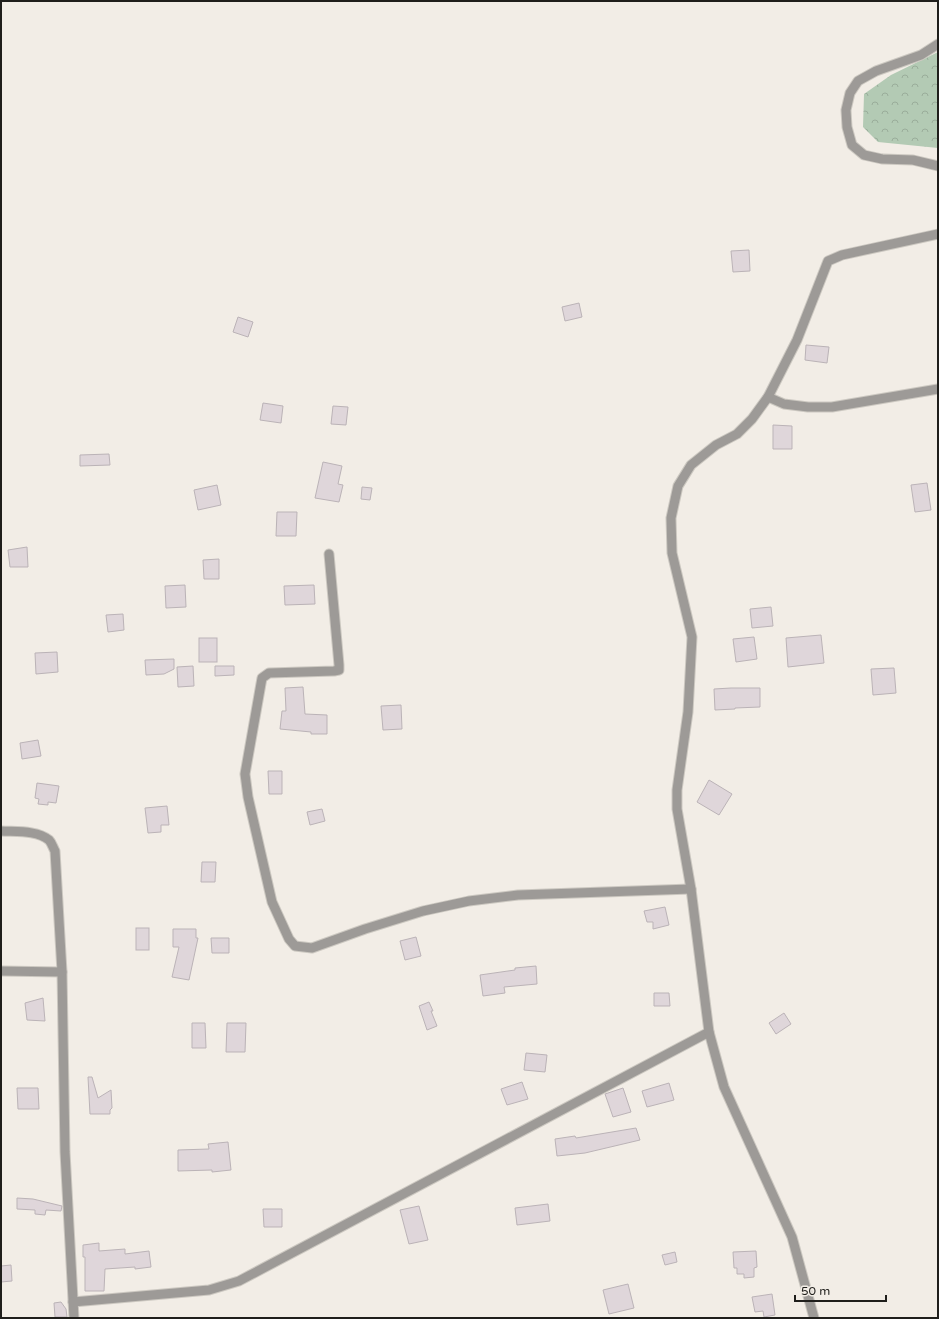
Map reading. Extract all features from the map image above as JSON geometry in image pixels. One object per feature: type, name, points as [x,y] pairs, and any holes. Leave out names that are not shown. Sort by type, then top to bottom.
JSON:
[{"type":"street","points":[[938,44],[921,55],[876,71],[858,80],[850,93],[846,110],[847,127],[852,145],[864,155],[882,159],[913,160],[938,166]]},
{"type":"street","points":[[814,1318],[792,1237],[724,1087],[708,1032],[691,889],[677,809],[677,790],[688,712],[692,637],[672,552],[670,518],[678,486],[691,465],[716,445],[738,434],[752,419],[768,397],[797,340],[828,261],[842,255],[938,234]]},
{"type":"street","points":[[768,397],[784,404],[808,407],[832,406],[938,389]]},
{"type":"street","points":[[329,554],[340,665],[339,670],[269,673],[262,678],[245,774],[248,797],[272,902],[289,939],[295,946],[312,948],[365,929],[423,911],[469,901],[518,895],[691,889]]},
{"type":"street","points":[[1,831],[42,836],[50,841],[55,851],[62,972],[65,1152],[74,1318]]},
{"type":"street","points":[[1,971],[62,972]]},
{"type":"street","points":[[73,1302],[209,1290],[239,1281],[708,1032]]},
{"type":"green space","points":[[938,52],[938,148],[878,142],[863,127],[864,94],[891,75]]},
{"type":"building","points":[[749,250],[750,271],[733,272],[731,251]]},
{"type":"building","points":[[579,303],[582,317],[565,321],[562,307]]},
{"type":"building","points":[[238,317],[253,322],[248,337],[233,332]]},
{"type":"building","points":[[806,345],[829,347],[827,363],[805,360]]},
{"type":"building","points":[[263,403],[283,406],[281,423],[260,420]]},
{"type":"building","points":[[333,406],[348,407],[346,425],[331,424]]},
{"type":"building","points":[[773,425],[792,426],[792,449],[773,449]]},
{"type":"building","points":[[109,454],[110,465],[80,466],[80,455]]},
{"type":"building","points":[[323,462],[342,466],[338,484],[343,485],[339,502],[315,498]]},
{"type":"building","points":[[927,483],[931,510],[915,512],[911,485]]},
{"type":"building","points":[[217,485],[221,505],[198,510],[194,490]]},
{"type":"building","points":[[362,487],[372,488],[370,500],[361,499]]},
{"type":"building","points":[[277,512],[297,512],[296,536],[276,536]]},
{"type":"building","points":[[27,547],[28,567],[10,567],[8,550]]},
{"type":"building","points":[[219,559],[219,579],[204,579],[203,560]]},
{"type":"building","points":[[185,585],[186,607],[166,608],[165,586]]},
{"type":"building","points":[[314,585],[315,604],[285,605],[284,586]]},
{"type":"building","points":[[771,607],[773,626],[752,628],[750,609]]},
{"type":"building","points":[[123,614],[124,630],[108,632],[106,615]]},
{"type":"building","points":[[821,635],[824,663],[788,667],[786,638]]},
{"type":"building","points":[[754,637],[757,659],[736,662],[733,639]]},
{"type":"building","points":[[199,638],[217,638],[217,662],[199,662]]},
{"type":"building","points":[[57,652],[58,672],[36,674],[35,653]]},
{"type":"building","points":[[174,659],[174,669],[164,674],[146,675],[145,660]]},
{"type":"building","points":[[193,666],[194,686],[178,687],[177,667]]},
{"type":"building","points":[[215,666],[234,666],[234,675],[215,676]]},
{"type":"building","points":[[894,668],[896,693],[873,695],[871,669]]},
{"type":"building","points":[[303,687],[305,714],[327,715],[327,734],[311,734],[311,732],[280,729],[282,711],[286,711],[285,688]]},
{"type":"building","points":[[760,688],[760,707],[715,710],[714,689]]},
{"type":"building","points":[[401,705],[402,729],[383,730],[381,706]]},
{"type":"building","points":[[38,740],[41,756],[22,759],[20,743]]},
{"type":"building","points":[[268,771],[282,771],[282,794],[269,794]]},
{"type":"building","points":[[709,780],[732,794],[719,815],[697,802]]},
{"type":"building","points":[[37,783],[59,786],[56,803],[48,802],[48,805],[38,804],[39,799],[35,798]]},
{"type":"building","points":[[167,806],[169,825],[161,825],[161,832],[148,833],[145,808]]},
{"type":"building","points":[[322,809],[325,821],[310,825],[307,812]]},
{"type":"building","points":[[202,862],[216,862],[215,882],[201,882]]},
{"type":"building","points":[[665,907],[669,925],[653,929],[653,922],[647,922],[644,911]]},
{"type":"building","points":[[136,928],[149,928],[149,950],[136,950]]},
{"type":"building","points":[[173,929],[196,929],[196,938],[198,938],[189,980],[172,977],[179,947],[173,947]]},
{"type":"building","points":[[416,937],[421,956],[405,960],[400,941]]},
{"type":"building","points":[[211,938],[229,938],[229,953],[212,953]]},
{"type":"building","points":[[536,966],[537,984],[504,987],[505,993],[483,996],[480,975],[515,970],[515,968]]},
{"type":"building","points":[[654,993],[669,993],[670,1006],[654,1006]]},
{"type":"building","points":[[43,998],[45,1021],[27,1020],[25,1003]]},
{"type":"building","points":[[429,1002],[437,1026],[427,1030],[419,1006]]},
{"type":"building","points":[[784,1013],[791,1024],[776,1034],[769,1023]]},
{"type":"building","points":[[192,1023],[205,1023],[206,1048],[192,1048]]},
{"type":"building","points":[[227,1023],[246,1023],[245,1052],[226,1052]]},
{"type":"building","points":[[526,1053],[547,1055],[545,1072],[524,1070]]},
{"type":"building","points":[[88,1077],[92,1077],[98,1098],[111,1090],[112,1108],[110,1110],[110,1114],[90,1114]]},
{"type":"building","points":[[522,1082],[528,1099],[507,1105],[501,1089]]},
{"type":"building","points":[[669,1083],[674,1100],[647,1107],[642,1091]]},
{"type":"building","points":[[17,1088],[38,1088],[39,1109],[18,1109]]},
{"type":"building","points":[[623,1088],[631,1112],[613,1117],[605,1094]]},
{"type":"building","points":[[636,1128],[640,1140],[585,1153],[557,1156],[555,1139],[575,1136],[576,1138]]},
{"type":"building","points":[[228,1142],[231,1170],[212,1172],[212,1170],[178,1171],[178,1150],[209,1149],[208,1144]]},
{"type":"building","points":[[17,1198],[33,1199],[62,1206],[61,1211],[46,1210],[45,1215],[35,1214],[35,1210],[17,1209]]},
{"type":"building","points":[[548,1204],[550,1221],[517,1225],[515,1208]]},
{"type":"building","points":[[419,1206],[428,1240],[409,1244],[400,1210]]},
{"type":"building","points":[[263,1209],[282,1209],[282,1227],[264,1227]]},
{"type":"building","points":[[99,1243],[99,1251],[125,1249],[125,1254],[149,1251],[151,1267],[135,1269],[135,1267],[105,1269],[104,1291],[85,1291],[85,1257],[83,1257],[83,1245]]},
{"type":"building","points":[[756,1251],[757,1267],[754,1268],[754,1277],[744,1278],[744,1274],[737,1274],[737,1268],[734,1268],[733,1252]]},
{"type":"building","points":[[675,1252],[677,1262],[665,1265],[662,1255]]},
{"type":"building","points":[[11,1265],[12,1281],[1,1282],[1,1266]]},
{"type":"building","points":[[628,1284],[634,1308],[609,1314],[603,1290]]},
{"type":"building","points":[[772,1294],[775,1315],[764,1317],[763,1311],[755,1312],[752,1297]]},
{"type":"building","points":[[61,1302],[66,1309],[67,1317],[55,1317],[54,1303]]}]
